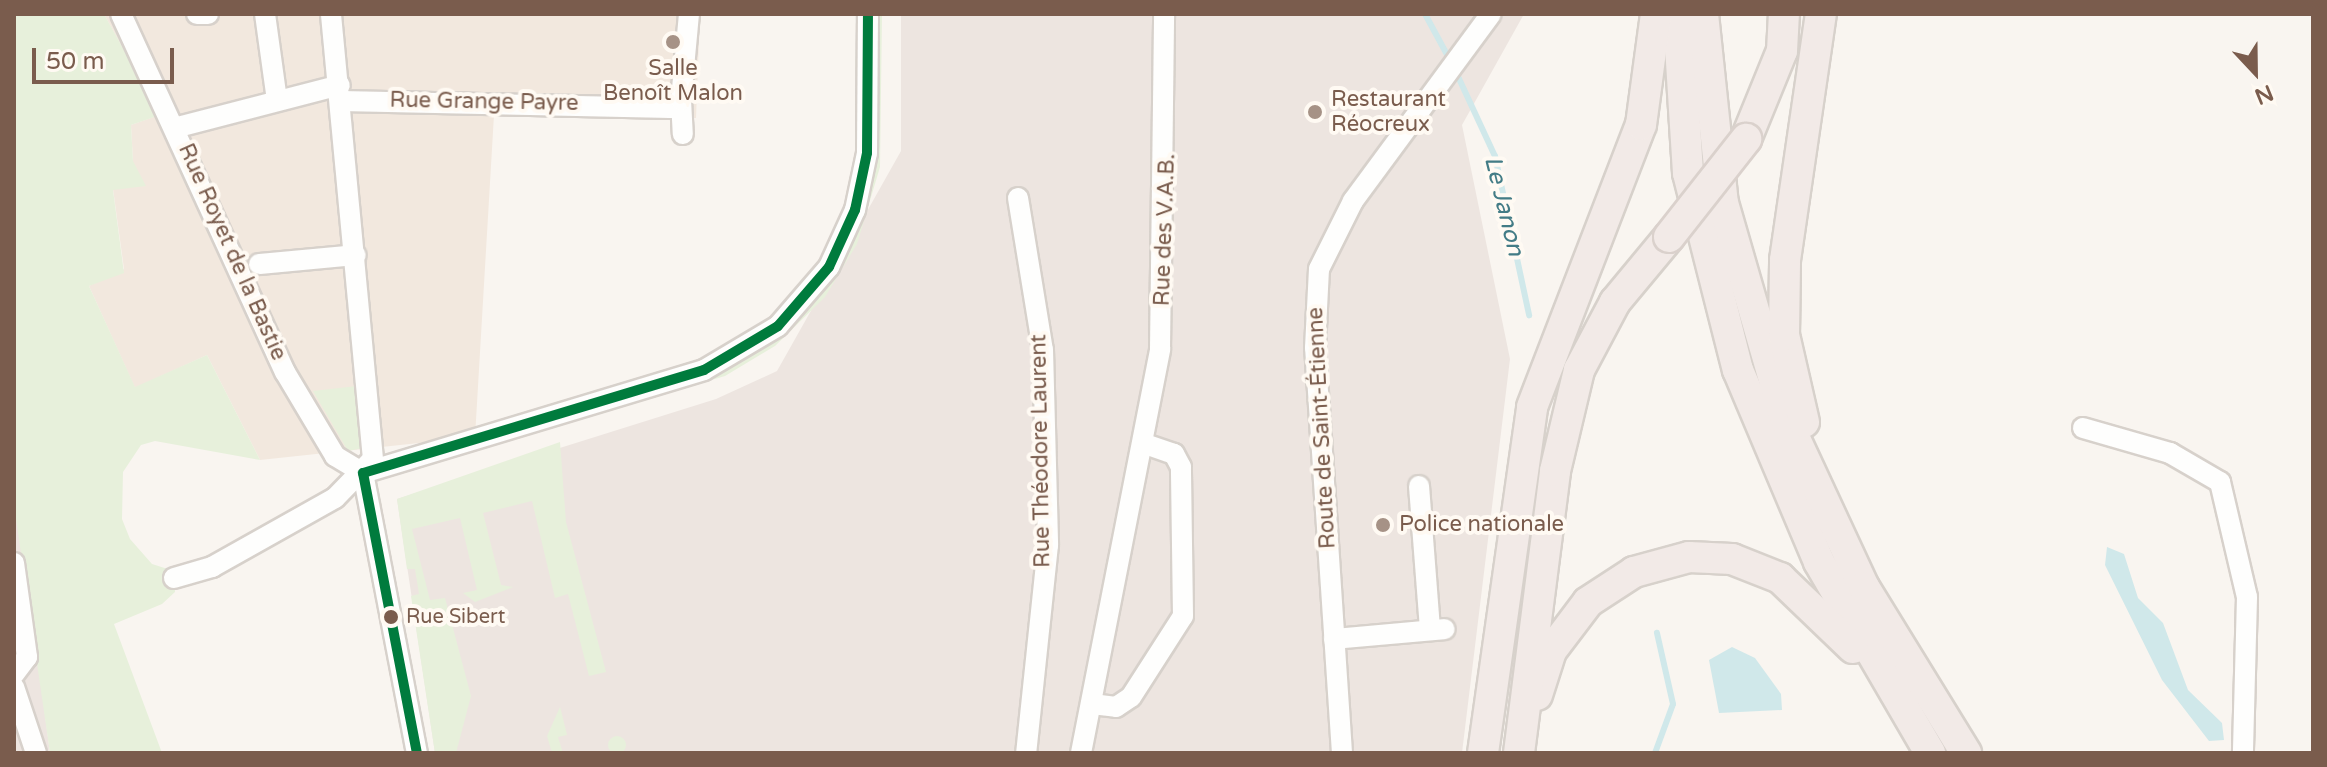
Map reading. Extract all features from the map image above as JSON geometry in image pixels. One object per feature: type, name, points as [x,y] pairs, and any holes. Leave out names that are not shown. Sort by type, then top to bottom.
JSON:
[{"type":"highway","points":[[1483,753],[1532,407],[1641,125],[1656,14]]},
{"type":"highway","points":[[1678,14],[1688,173],[1738,370],[1778,479],[1888,689],[1930,753]]},
{"type":"highway","points":[[1703,14],[1723,203],[1765,362],[1802,460],[1864,587],[1966,753]]},
{"type":"highway","points":[[1519,751],[1555,471],[1579,370],[1615,302],[1746,139],[1782,51],[1784,14]]},
{"type":"highway","points":[[1802,460],[1805,429],[1784,335],[1785,260],[1821,14]]},
{"type":"highway","points":[[1519,751],[1551,651],[1588,602],[1634,572],[1689,557],[1732,559],[1780,578],[1888,689]]},
{"type":"street","name":"Rue Royet de la Bastie","points":[[121,14],[178,127],[285,372],[335,456],[363,473]]},
{"type":"street","points":[[265,14],[277,100]]},
{"type":"street","points":[[174,578],[212,567],[342,494],[363,473],[375,445],[331,14]]},
{"type":"street","points":[[683,134],[681,100],[689,14]]},
{"type":"street","points":[[363,473],[704,370],[778,326],[829,267],[855,210],[867,153],[868,14]]},
{"type":"street","name":"Rue des V.A.B.","points":[[1081,753],[1145,444],[1166,275],[1164,14]]},
{"type":"street","name":"Route de Saint-Étienne","points":[[1342,753],[1315,348],[1319,269],[1353,201],[1442,86],[1491,14]]},
{"type":"street","name":"Rue Grange Payre","points":[[178,127],[277,100],[340,93],[671,108],[681,100]]},
{"type":"street","name":"Rue Théodore Laurent","points":[[1018,198],[1043,350],[1048,545],[1026,753]]},
{"type":"street","points":[[259,264],[356,255]]},
{"type":"street","points":[[2083,428],[2170,453],[2220,482],[2247,597],[2243,753]]},
{"type":"street","points":[[1092,704],[1116,707],[1131,697],[1183,616],[1181,467],[1174,454],[1145,444]]},
{"type":"street","points":[[363,473],[417,753]]},
{"type":"street","points":[[1334,639],[1438,630],[1419,486]]},
{"type":"street","points":[[14,563],[27,657],[14,674]]},
{"type":"street","points":[[14,687],[36,753]]},
{"type":"shaded area","points":[[104,14],[700,14],[696,118],[494,115],[475,437],[260,460],[207,355],[135,388],[89,286],[124,269],[113,189],[133,161],[131,125],[159,115]]},
{"type":"shaded area","points":[[901,14],[1524,14],[1462,125],[1510,359],[1462,753],[435,753],[397,499],[716,399],[777,371],[901,151]]},
{"type":"shaded area","points":[[14,505],[19,515],[50,753],[14,753]]},
{"type":"green space","points":[[14,14],[104,14],[160,115],[131,125],[133,161],[146,186],[113,190],[124,273],[89,286],[135,387],[207,355],[260,460],[155,441],[141,445],[123,472],[122,519],[130,539],[152,564],[174,571],[175,592],[162,604],[114,624],[162,753],[50,753],[14,505]]},
{"type":"green space","points":[[876,14],[882,14],[880,167],[857,244],[825,297],[775,346],[725,376],[569,422],[741,362],[821,293],[853,240],[870,190]]},
{"type":"green space","points":[[357,386],[363,448],[348,451],[313,391]]},
{"type":"green space","points":[[560,442],[566,522],[606,672],[589,676],[568,594],[555,598],[532,501],[483,513],[501,585],[513,587],[475,602],[463,593],[477,590],[460,518],[412,529],[430,600],[445,598],[471,696],[456,753],[435,753],[411,596],[419,594],[415,569],[407,569],[397,499]]},
{"type":"green space","points":[[560,707],[567,735],[558,737],[563,753],[552,753],[547,736]]},
{"type":"green space","points":[[613,736],[621,736],[626,745],[624,752],[613,754],[608,749],[608,741]]},
{"type":"water","points":[[2107,547],[2124,554],[2138,598],[2163,623],[2188,690],[2222,723],[2224,740],[2209,741],[2162,680],[2105,565]]},
{"type":"water","points":[[1732,647],[1755,658],[1781,694],[1782,710],[1719,713],[1709,660]]},
{"type":"waterway","name":"Le Janon","points":[[1425,14],[1450,60]]},
{"type":"waterway","name":"Le Janon","points":[[1455,70],[1495,156],[1529,315]]},
{"type":"waterway","name":"Le Janon","points":[[1655,753],[1673,704],[1657,633]]},
{"type":"transit line","points":[[363,473],[704,370],[778,326],[829,267],[855,210],[867,153],[868,14]]},
{"type":"transit line","points":[[363,473],[417,753]]},
{"type":"place","name":"Salle Benoît Malon","points":[[673,42]]},
{"type":"place","name":"Restaurant Réocreux","points":[[1315,112]]},
{"type":"place","name":"Police nationale","points":[[1383,525]]},
{"type":"place","name":"Rue Sibert","points":[[391,617]]}]
